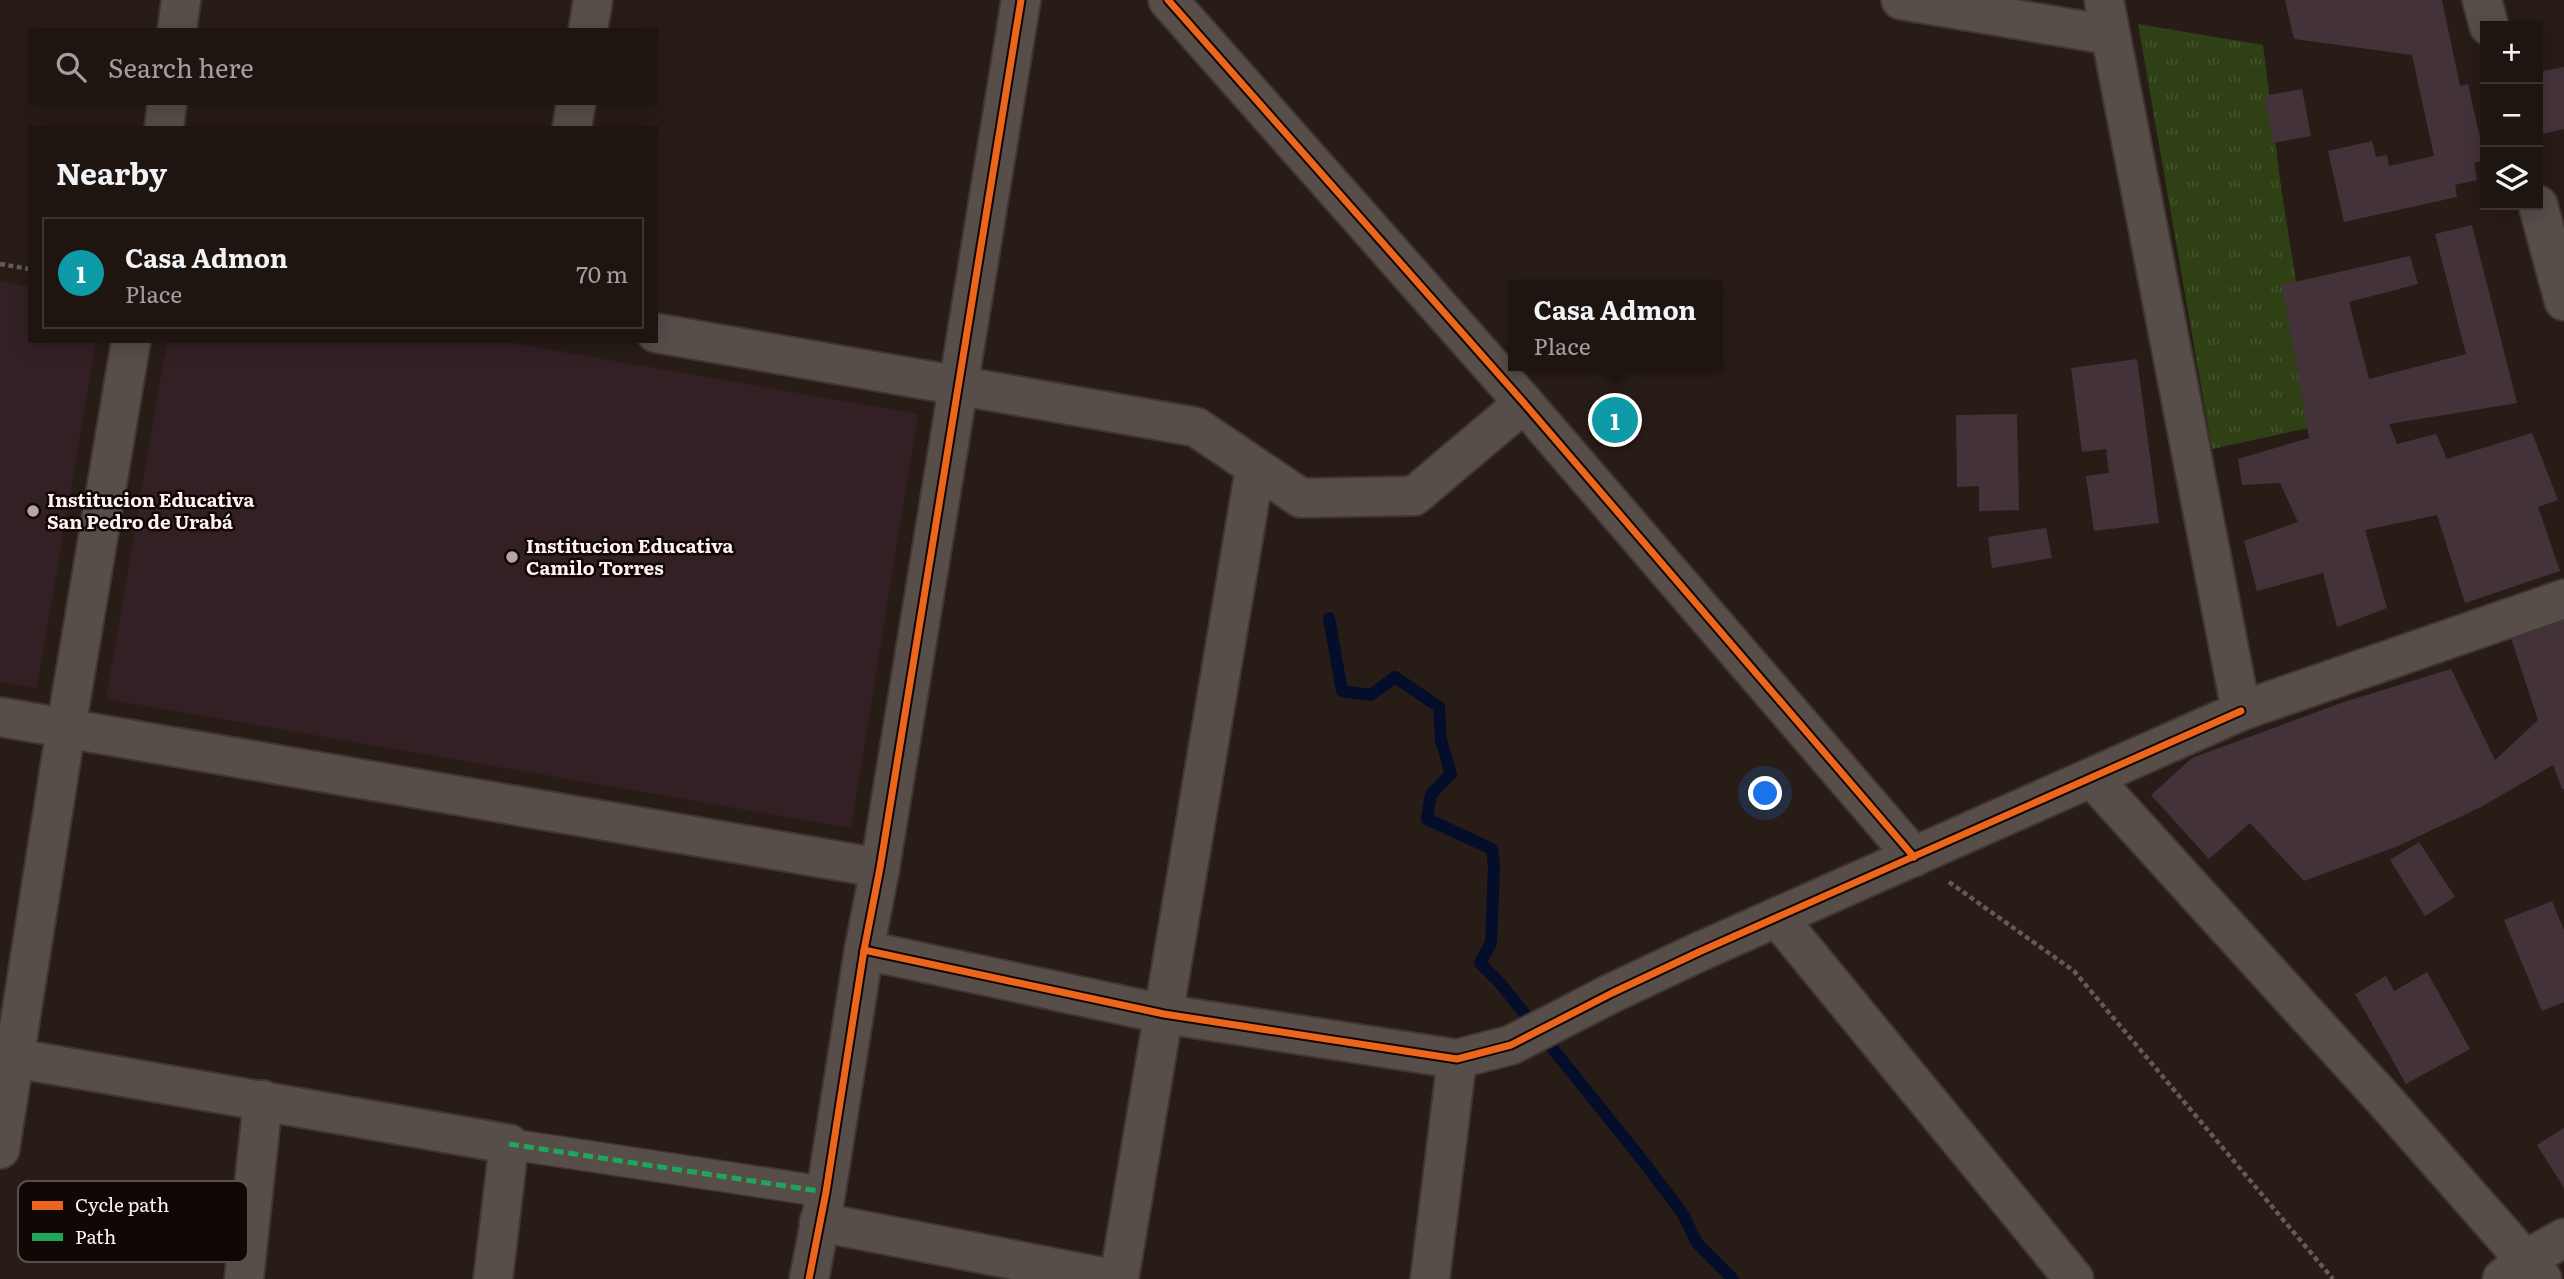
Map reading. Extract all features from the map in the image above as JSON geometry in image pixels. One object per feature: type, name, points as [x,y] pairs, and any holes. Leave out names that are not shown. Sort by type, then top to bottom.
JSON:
[{"type":"street","points":[[177,28],[181,0]]},
{"type":"street","points":[[588,28],[593,0]]},
{"type":"street","points":[[809,1279],[880,868],[1021,0]]},
{"type":"street","points":[[1168,0],[1524,403],[1914,857]]},
{"type":"street","points":[[1901,0],[2107,17],[2241,711]]},
{"type":"street","points":[[2482,0],[2488,21]]},
{"type":"street","points":[[164,126],[167,105]]},
{"type":"street","points":[[572,126],[576,105]]},
{"type":"street","points":[[2539,210],[2564,301]]},
{"type":"street","points":[[658,333],[1196,427],[1301,498],[1415,496],[1524,403]]},
{"type":"street","points":[[0,1149],[65,728],[131,343]]},
{"type":"street","points":[[1119,1279],[1255,468]]},
{"type":"street","points":[[864,950],[1164,1014],[1457,1059],[1511,1045],[1612,993],[1777,917],[2241,711],[2564,599]]},
{"type":"street","points":[[0,717],[880,868]]},
{"type":"street","points":[[2092,778],[2389,1105],[2523,1273],[2564,1238]]},
{"type":"street","points":[[1777,917],[2074,1279]]},
{"type":"street","points":[[14,1058],[509,1144],[822,1207],[1112,1279]]},
{"type":"street","points":[[1430,1279],[1457,1059]]},
{"type":"street","points":[[248,1241],[263,1100]]},
{"type":"street","points":[[494,1279],[509,1144]]},
{"type":"path","points":[[0,264],[28,269]]},
{"type":"path","points":[[1914,857],[2074,971],[2333,1279]]},
{"type":"shaded area","name":"Institucion Educativa San Pedro de Urabá","points":[[0,281],[28,287],[28,343],[96,343],[37,688],[0,682]]},
{"type":"shaded area","name":"Institucion Educativa Camilo Torres","points":[[167,343],[512,343],[918,414],[851,828],[106,699]]},
{"type":"green space","points":[[2138,24],[2263,45],[2295,275],[2308,428],[2212,449]]},
{"type":"building","points":[[2285,0],[2442,0],[2460,86],[2468,84],[2480,138],[2480,161],[2474,163],[2477,180],[2455,185],[2457,197],[2344,222],[2328,151],[2372,141],[2376,157],[2387,155],[2389,166],[2434,156],[2412,55],[2294,39]]},
{"type":"building","points":[[2564,67],[2564,129],[2543,134],[2543,84],[2543,71]]},
{"type":"building","points":[[2302,89],[2311,136],[2273,143],[2264,96]]},
{"type":"building","points":[[2472,225],[2517,403],[2389,424],[2397,444],[2436,434],[2447,459],[2532,433],[2558,500],[2538,507],[2560,571],[2465,603],[2437,515],[2365,530],[2387,608],[2337,627],[2323,573],[2257,591],[2244,541],[2298,522],[2280,483],[2242,485],[2238,459],[2309,438],[2282,285],[2410,256],[2418,284],[2349,302],[2369,379],[2466,354],[2435,234]]},
{"type":"building","points":[[2137,359],[2159,523],[2094,531],[2086,476],[2109,473],[2106,449],[2082,452],[2071,368]]},
{"type":"building","points":[[2017,414],[2019,510],[1979,511],[1979,486],[1957,487],[1956,415]]},
{"type":"building","points":[[2046,528],[2052,558],[1992,568],[1988,537]]},
{"type":"building","points":[[2564,617],[2564,789],[2553,765],[2481,807],[2398,846],[2304,881],[2250,823],[2209,859],[2151,795],[2192,758],[2344,702],[2451,669],[2495,760],[2538,720],[2510,635]]},
{"type":"building","points":[[2419,842],[2455,897],[2425,916],[2390,860]]},
{"type":"building","points":[[2552,901],[2564,930],[2564,1002],[2542,1011],[2504,920]]},
{"type":"building","points":[[2427,972],[2470,1049],[2406,1084],[2355,994],[2386,976],[2394,991]]},
{"type":"building","points":[[2564,1128],[2564,1188],[2537,1145]]},
{"type":"waterway","points":[[1329,618],[1342,691],[1371,695],[1395,677],[1439,707],[1441,740],[1451,774],[1431,794],[1427,819],[1492,849],[1494,866],[1491,943],[1480,963],[1500,983],[1643,1161],[1683,1214],[1697,1243],[1733,1279]]},
{"type":"marked path","points":[[509,1144],[826,1192]]},
{"type":"cycle path","points":[[809,1279],[880,868],[1021,0]]},
{"type":"cycle path","points":[[1168,0],[1524,403],[1914,857]]},
{"type":"cycle path","points":[[864,950],[1164,1014],[1457,1059],[1511,1045],[1701,951],[2241,711]]},
{"type":"place","name":"Casa Admon","points":[[1615,420]]},
{"type":"place","name":"Institucion Educativa San Pedro de Urabá","points":[[33,511]]},
{"type":"place","name":"Institucion Educativa Camilo Torres","points":[[512,557]]}]
